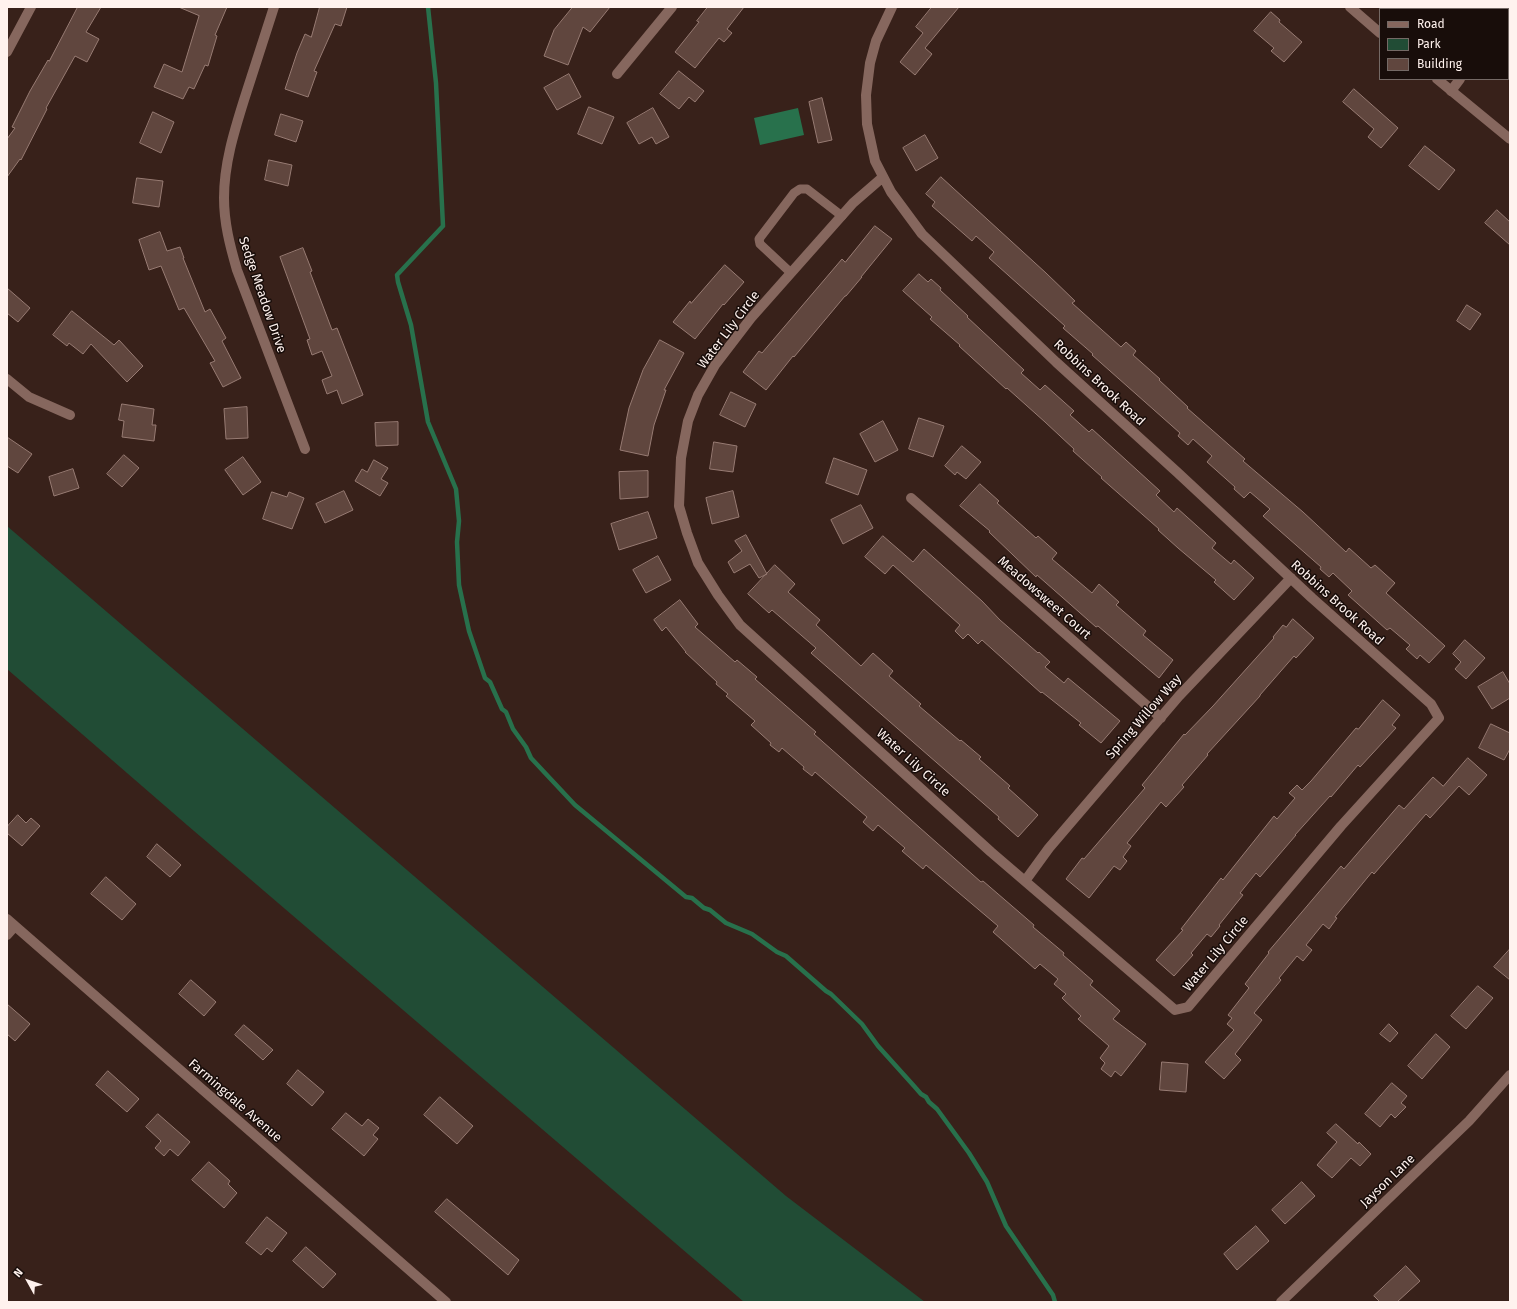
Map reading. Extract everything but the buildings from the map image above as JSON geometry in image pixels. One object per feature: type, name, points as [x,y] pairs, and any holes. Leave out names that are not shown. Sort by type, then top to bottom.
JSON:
[{"type":"street","points":[[7,52],[31,7]]},
{"type":"street","name":"Sedge Meadow Drive","points":[[274,7],[229,149],[225,174],[225,223],[237,270],[305,449]]},
{"type":"street","points":[[617,74],[672,7]]},
{"type":"street","name":"Robbins Brook Road","points":[[892,7],[876,41],[870,63],[866,95],[867,124],[875,161],[891,192],[922,234],[1056,362],[1290,578],[1431,704],[1439,718]]},
{"type":"street","points":[[1350,7],[1379,32]]},
{"type":"street","points":[[1438,80],[1510,139]]},
{"type":"street","points":[[1451,91],[1459,80]]},
{"type":"street","name":"Water Lily Circle","points":[[883,177],[853,203],[751,318],[715,365],[698,395],[688,421],[681,458],[679,506],[686,533],[698,563],[718,595],[740,625],[991,852],[1175,1010],[1188,1007],[1341,826],[1439,718]]},
{"type":"street","points":[[7,379],[29,397],[70,415]]},
{"type":"street","name":"Meadowsweet Court","points":[[911,498],[1161,718]]},
{"type":"street","name":"Spring Willow Way","points":[[1025,881],[1049,848],[1161,718],[1290,578]]},
{"type":"street","name":"Farmingdale Avenue","points":[[7,919],[446,1302]]},
{"type":"street","points":[[7,935],[15,926]]},
{"type":"street","name":"Jayson Lane","points":[[1281,1302],[1469,1121],[1510,1075]]},
{"type":"lane","points":[[791,273],[760,244],[759,239],[794,193],[800,189],[807,188],[842,216]]},
{"type":"green space","points":[[7,526],[786,1196],[925,1302],[744,1302],[7,669]]},
{"type":"shaded area","points":[[798,108],[804,135],[760,145],[754,118]]},
{"type":"waterway","points":[[428,7],[436,83],[443,226],[397,275],[411,325],[428,422],[456,489],[459,521],[457,542],[459,585],[469,631],[485,678],[490,682],[502,709],[506,712],[513,729],[526,747],[531,758],[575,805],[686,897],[692,898],[726,923],[752,934],[777,952],[786,956],[831,994],[862,1024],[878,1046],[921,1094],[926,1097],[937,1109],[969,1153],[987,1182],[1006,1226],[1053,1295],[1055,1302]]}]
